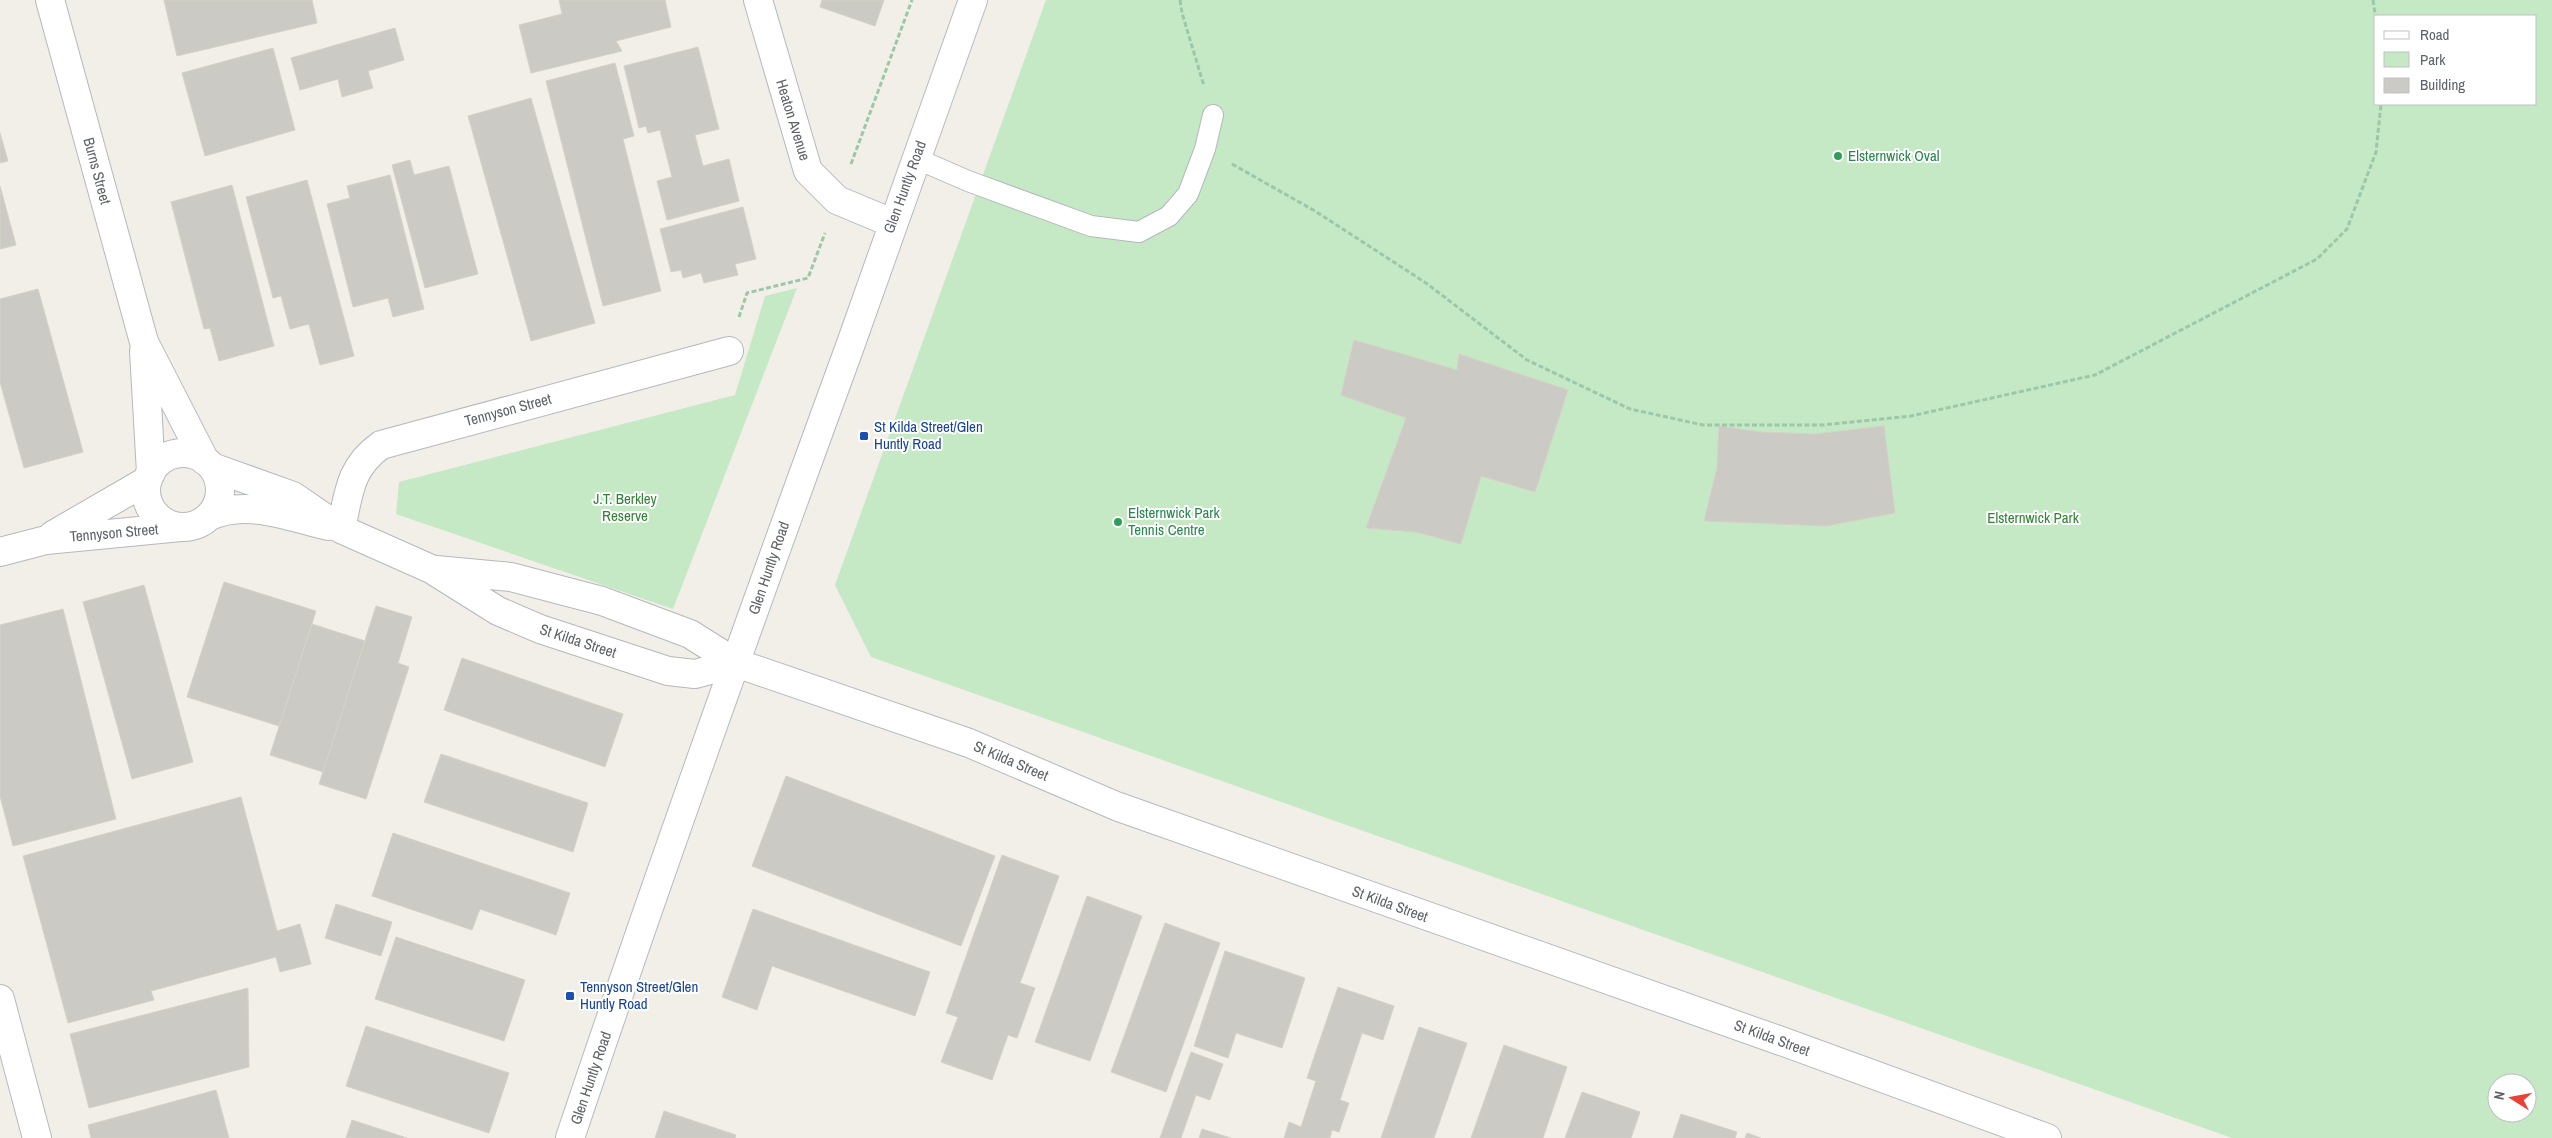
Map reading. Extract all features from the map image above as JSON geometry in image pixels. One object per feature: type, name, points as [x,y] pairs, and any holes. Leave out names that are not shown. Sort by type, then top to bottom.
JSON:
[{"type":"street","name":"Burns Street","points":[[50,0],[144,342],[209,464]]},
{"type":"street","name":"Heaton Avenue","points":[[758,0],[808,171],[837,200],[892,223]]},
{"type":"street","name":"Glen Huntly Road","points":[[570,1138],[699,760],[736,663],[973,0]]},
{"type":"street","name":"Burns Street","points":[[144,342],[149,477]]},
{"type":"street","name":"Tennyson Street","points":[[342,529],[353,476],[361,462],[381,445],[728,351]]},
{"type":"street","name":"Tennyson Street","points":[[46,540],[149,477],[162,459],[180,453],[198,456],[209,464],[294,496],[342,529]]},
{"type":"street","points":[[208,517],[214,510],[220,493],[217,474],[209,464]]},
{"type":"street","name":"Tennyson Street","points":[[149,477],[146,491],[152,509],[165,522],[183,526]]},
{"type":"street","name":"Tennyson Street","points":[[0,552],[46,540],[192,525],[225,510],[252,509],[342,529]]},
{"type":"street","name":"St Kilda Street","points":[[342,529],[431,569],[476,599],[518,620],[668,671],[695,674],[736,663]]},
{"type":"street","name":"St Kilda Street","points":[[431,569],[511,577],[602,601],[690,634],[736,663],[969,743],[1116,806],[1781,1041],[2047,1138]]},
{"type":"street","points":[[0,999],[37,1138]]},
{"type":"lane","points":[[916,158],[968,180],[1091,226],[1139,232],[1169,216],[1188,194],[1205,149],[1213,115]]},
{"type":"path","points":[[1180,0],[1182,13],[1213,115]]},
{"type":"path","points":[[2373,0],[2375,15]]},
{"type":"path","points":[[1205,149],[1315,211],[1376,253],[1426,283],[1527,360],[1630,409],[1703,425],[1823,425],[1912,416],[2095,375],[2317,259],[2347,228],[2376,152],[2381,105]]},
{"type":"green space","name":"Elsternwick Park","points":[[1046,0],[2552,0],[2552,1138],[2232,1138],[871,657],[835,585]]},
{"type":"green space","name":"J.T. Berkley Reserve","points":[[797,288],[673,609],[396,514],[399,482],[735,395],[765,296]]},
{"type":"building","points":[[164,0],[312,0],[317,23],[177,56]]},
{"type":"building","points":[[559,0],[665,0],[671,27],[616,41],[622,51],[531,73],[519,25],[562,14]]},
{"type":"building","points":[[822,0],[884,0],[875,26],[820,7]]},
{"type":"building","points":[[395,28],[404,60],[368,71],[373,88],[342,97],[338,79],[300,90],[291,58]]},
{"type":"building","points":[[698,47],[719,129],[695,135],[703,166],[729,159],[739,201],[667,220],[657,181],[672,177],[660,130],[648,133],[646,126],[639,128],[624,66]]},
{"type":"building","points":[[273,48],[295,130],[205,156],[182,73]]},
{"type":"building","points":[[615,63],[634,136],[623,139],[661,291],[603,306],[546,81]]},
{"type":"building","points":[[531,98],[595,323],[531,341],[468,116]]},
{"type":"building","points":[[0,133],[8,161],[0,163]]},
{"type":"building","points":[[410,160],[414,175],[449,166],[478,274],[425,288],[392,165]]},
{"type":"building","points":[[390,175],[424,309],[393,317],[388,298],[353,307],[327,204],[350,198],[347,186]]},
{"type":"building","points":[[307,180],[354,356],[320,365],[309,324],[290,329],[281,296],[273,298],[246,197]]},
{"type":"building","points":[[232,185],[274,346],[219,361],[210,328],[204,329],[171,202]]},
{"type":"building","points":[[0,186],[16,245],[0,249]]},
{"type":"building","points":[[743,207],[756,259],[735,264],[738,275],[704,283],[701,273],[683,278],[681,270],[671,272],[660,229]]},
{"type":"building","points":[[38,289],[83,452],[24,468],[0,382],[0,299]]},
{"type":"building","points":[[1354,340],[1457,370],[1459,354],[1568,390],[1535,492],[1481,476],[1461,544],[1416,532],[1366,528],[1406,418],[1341,395]]},
{"type":"building","points":[[1719,426],[1760,432],[1815,434],[1884,426],[1895,513],[1826,526],[1704,521],[1717,468]]},
{"type":"building","points":[[224,582],[316,611],[279,726],[187,697]]},
{"type":"building","points":[[144,585],[193,762],[132,779],[83,602]]},
{"type":"building","points":[[376,606],[412,617],[398,663],[409,667],[366,799],[319,784]]},
{"type":"building","points":[[63,609],[116,819],[13,846],[0,796],[0,625]]},
{"type":"building","points":[[312,624],[365,641],[323,772],[270,755]]},
{"type":"building","points":[[462,658],[623,714],[605,767],[444,710]]},
{"type":"building","points":[[441,754],[588,803],[573,852],[424,802]]},
{"type":"building","points":[[786,776],[995,856],[961,946],[752,866]]},
{"type":"building","points":[[241,797],[277,931],[300,924],[311,964],[280,972],[276,957],[151,991],[154,1000],[68,1023],[23,856]]},
{"type":"building","points":[[393,833],[570,893],[556,935],[480,909],[472,930],[372,896]]},
{"type":"building","points":[[1002,855],[1059,876],[1020,983],[1035,988],[1017,1038],[1008,1035],[992,1080],[941,1062],[958,1017],[946,1013]]},
{"type":"building","points":[[1087,896],[1142,916],[1090,1061],[1035,1042]]},
{"type":"building","points":[[336,904],[392,922],[381,956],[325,938]]},
{"type":"building","points":[[753,909],[930,972],[915,1016],[772,966],[757,1010],[722,997]]},
{"type":"building","points":[[1165,923],[1220,943],[1166,1092],[1111,1072]]},
{"type":"building","points":[[396,937],[525,980],[504,1041],[375,999]]},
{"type":"building","points":[[1225,951],[1305,978],[1282,1048],[1236,1033],[1228,1058],[1194,1046]]},
{"type":"building","points":[[1338,987],[1394,1006],[1383,1040],[1362,1033],[1340,1100],[1349,1103],[1339,1132],[1332,1130],[1330,1138],[1284,1138],[1289,1122],[1301,1127],[1316,1081],[1307,1078]]},
{"type":"building","points":[[248,988],[249,1067],[89,1108],[70,1034]]},
{"type":"building","points":[[366,1026],[509,1073],[489,1133],[346,1086]]},
{"type":"building","points":[[1419,1027],[1467,1043],[1434,1138],[1381,1138]]},
{"type":"building","points":[[1504,1045],[1567,1067],[1543,1138],[1471,1138]]},
{"type":"building","points":[[1191,1052],[1223,1064],[1210,1100],[1196,1095],[1181,1138],[1160,1138]]},
{"type":"building","points":[[216,1090],[229,1138],[91,1138],[88,1125]]},
{"type":"building","points":[[1582,1092],[1640,1112],[1631,1138],[1565,1138]]},
{"type":"building","points":[[664,1111],[736,1135],[735,1138],[655,1138]]},
{"type":"building","points":[[1681,1114],[1737,1132],[1735,1138],[1673,1138]]},
{"type":"building","points":[[352,1120],[407,1138],[346,1138]]},
{"type":"building","points":[[1202,1129],[1231,1138],[1199,1138]]},
{"type":"building","points":[[1747,1133],[1761,1138],[1745,1138]]},
{"type":"place","name":"Elsternwick Oval","points":[[1838,156]]},
{"type":"place","name":"St Kilda Street/Glen Huntly Road","points":[[864,436]]},
{"type":"place","name":"Elsternwick Park Tennis Centre","points":[[1118,522]]},
{"type":"place","name":"Tennyson Street/Glen Huntly Road","points":[[570,996]]}]
